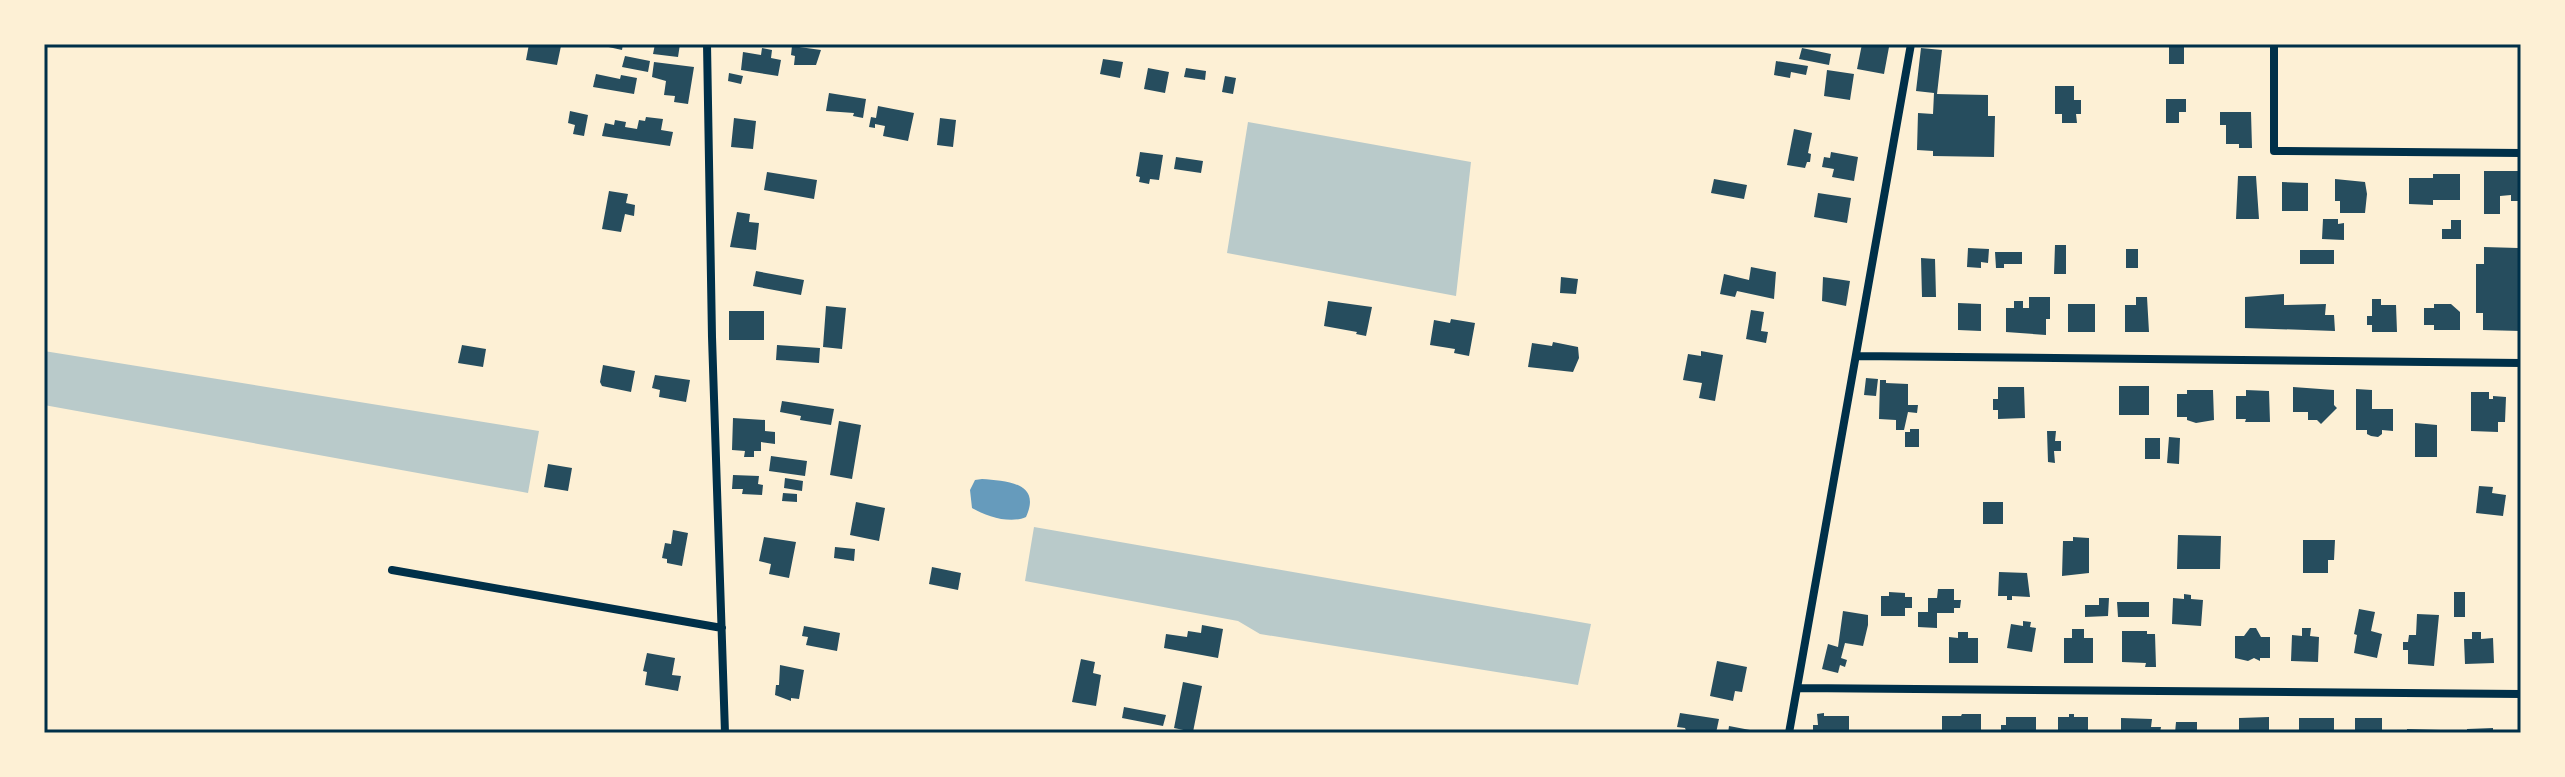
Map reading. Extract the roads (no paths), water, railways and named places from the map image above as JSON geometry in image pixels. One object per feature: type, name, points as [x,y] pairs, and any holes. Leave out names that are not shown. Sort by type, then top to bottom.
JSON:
[{"type":"street","points":[[707,44],[725,733]]},
{"type":"street","points":[[1789,733],[1911,44]]},
{"type":"street","points":[[2274,44],[2274,151],[2521,153]]},
{"type":"street","points":[[1856,356],[2521,363]]},
{"type":"street","points":[[392,570],[722,628]]},
{"type":"street","points":[[1798,688],[2521,694]]},
{"type":"water","points":[[975,480],[1011,483],[1025,490],[1030,505],[1026,517],[1013,520],[999,518],[972,508],[970,490]]}]
